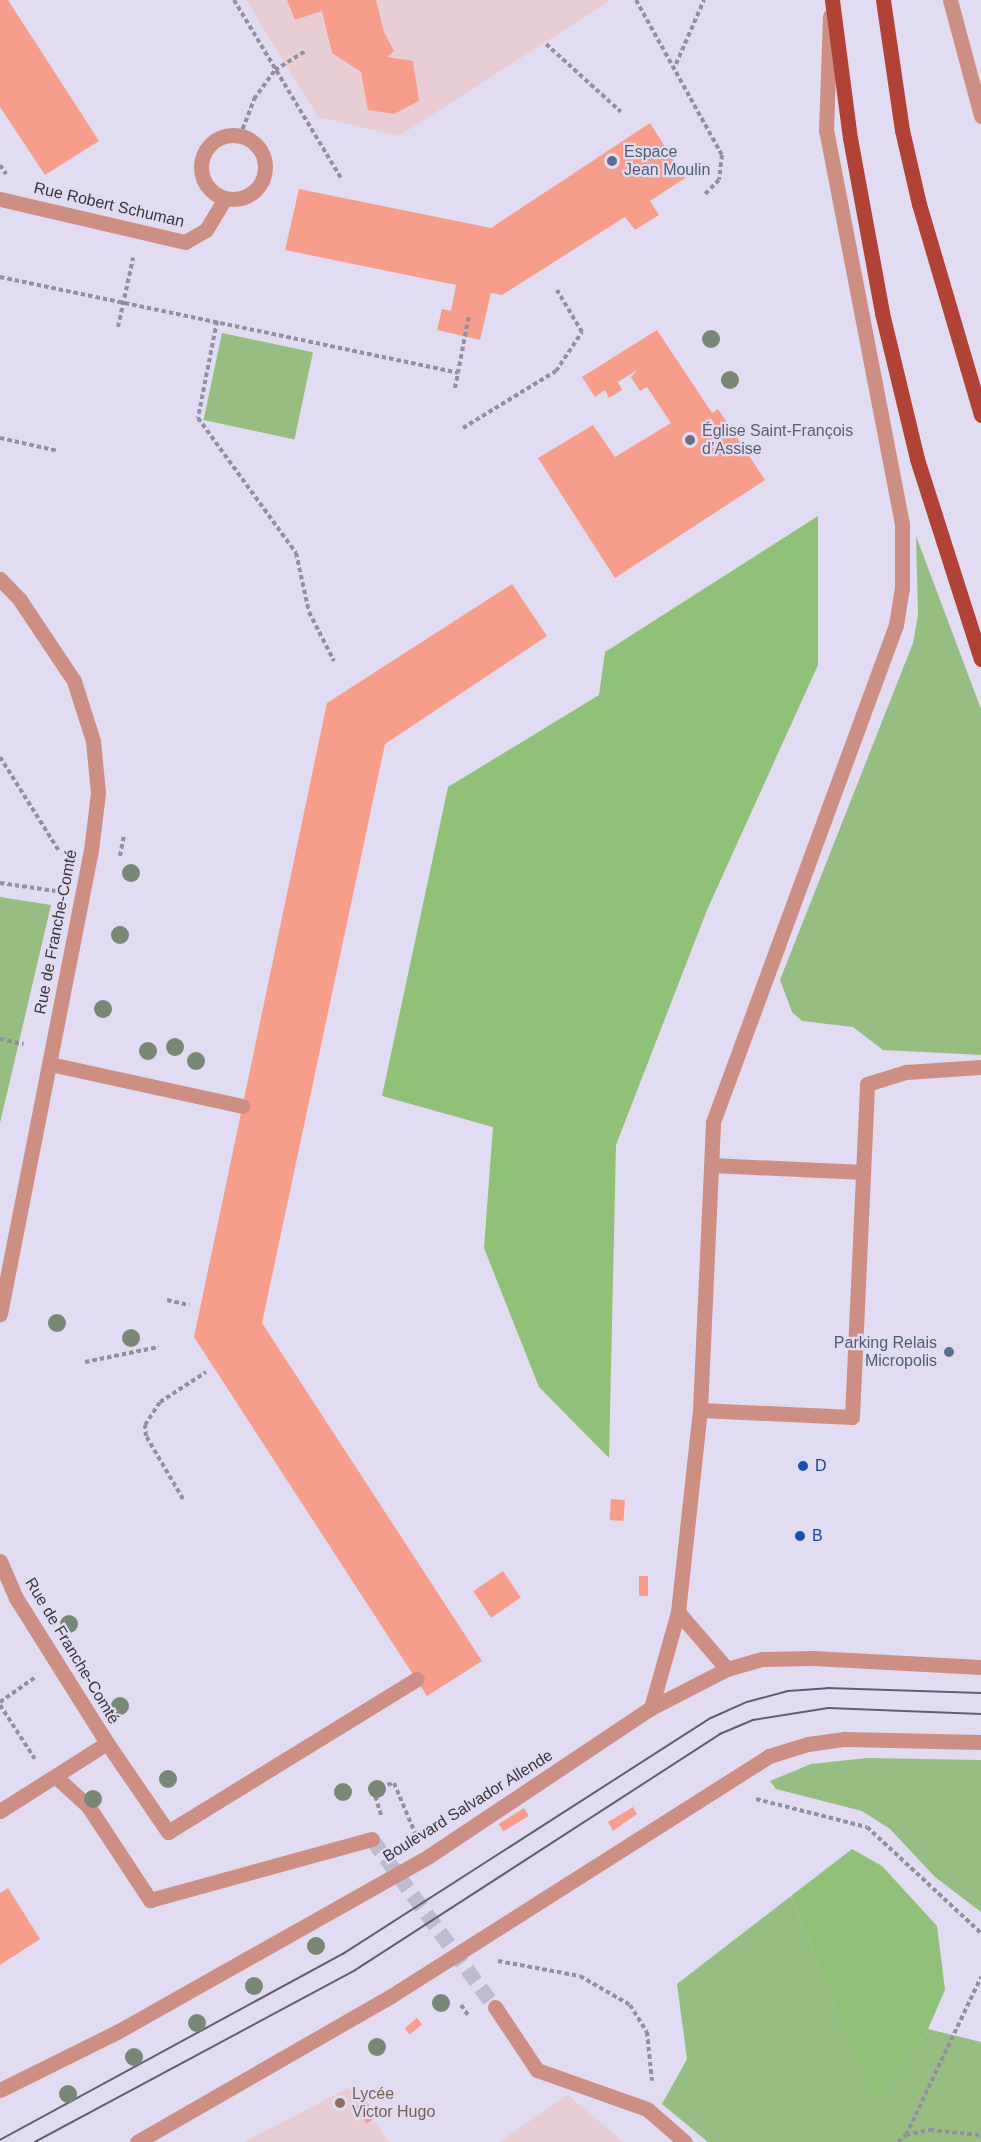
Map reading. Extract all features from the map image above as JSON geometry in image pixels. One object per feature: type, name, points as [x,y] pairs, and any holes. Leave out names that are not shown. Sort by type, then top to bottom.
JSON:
[{"type":"main road","points":[[831,0],[850,138],[882,313],[917,459],[981,659]]},
{"type":"main road","points":[[883,0],[902,130],[919,204],[981,414]]},
{"type":"street","points":[[651,1708],[678,1612],[700,1410],[713,1122],[896,625],[902,588],[902,524],[826,131],[831,0]]},
{"type":"street","points":[[950,0],[981,116]]},
{"type":"street","points":[[240,135],[257,145],[262,153],[265,173],[255,191],[236,199],[225,198],[215,194],[203,177],[203,157],[214,142],[240,135]]},
{"type":"street","name":"Rue Robert Schuman","points":[[0,199],[185,242],[206,230],[225,198]]},
{"type":"street","name":"Rue de Franche-Comté","points":[[0,579],[20,600],[74,681],[93,741],[98,793],[91,850],[0,1314]]},
{"type":"street","points":[[50,1064],[243,1106]]},
{"type":"street","points":[[700,1410],[852,1416],[867,1084],[906,1072],[981,1067]]},
{"type":"street","points":[[711,1165],[863,1172]]},
{"type":"street","name":"Rue de Franche-Comté","points":[[0,1561],[16,1598],[55,1664],[107,1743],[0,1810]]},
{"type":"street","points":[[678,1612],[727,1669]]},
{"type":"street","name":"Boulevard Salvador Allende","points":[[0,2090],[117,2032],[429,1856],[651,1708],[727,1669],[763,1659],[813,1658],[981,1667]]},
{"type":"street","points":[[107,1743],[168,1832],[417,1679]]},
{"type":"street","points":[[137,2142],[391,1996],[769,1756],[808,1744],[844,1739],[981,1742]]},
{"type":"street","points":[[56,1777],[88,1806],[150,1900],[372,1839]]},
{"type":"street","points":[[495,2007],[537,2070],[647,2109],[686,2142]]},
{"type":"path","points":[[234,0],[341,178]]},
{"type":"path","points":[[636,0],[675,64],[722,155],[719,180],[705,194]]},
{"type":"path","points":[[675,64],[704,0]]},
{"type":"path","points":[[546,44],[621,112]]},
{"type":"path","points":[[240,135],[254,99],[275,70],[305,51]]},
{"type":"path","points":[[118,327],[139,231]]},
{"type":"path","points":[[0,277],[458,373]]},
{"type":"path","points":[[463,428],[556,371],[582,332],[557,290]]},
{"type":"path","points":[[455,388],[469,315]]},
{"type":"path","points":[[216,321],[198,418],[296,553],[309,612],[334,661]]},
{"type":"path","points":[[0,438],[58,451]]},
{"type":"path","points":[[0,757],[59,851]]},
{"type":"path","points":[[0,1039],[23,1044]]},
{"type":"path","points":[[167,1300],[189,1305]]},
{"type":"path","points":[[86,1362],[158,1347]]},
{"type":"path","points":[[183,1499],[146,1437],[145,1425],[160,1402],[206,1372]]},
{"type":"path","points":[[55,1664],[0,1703],[36,1761],[56,1777]]},
{"type":"path","points":[[382,1818],[373,1789],[394,1783],[415,1834]]},
{"type":"path","points":[[756,1799],[867,1827],[981,1933]]},
{"type":"path","points":[[496,1961],[580,1976],[630,2006],[647,2032],[653,2075],[647,2109]]},
{"type":"path","points":[[898,2142],[906,2135],[981,1977]]},
{"type":"path","points":[[906,2135],[930,2130],[981,2135]]},
{"type":"shaded area","points":[[246,0],[611,0],[399,136],[318,117]]},
{"type":"shaded area","name":"Lycée Victor Hugo","points":[[349,2088],[389,2142],[244,2142]]},
{"type":"shaded area","points":[[568,2095],[623,2142],[499,2142]]},
{"type":"green space","points":[[222,333],[313,352],[294,439],[203,420]]},
{"type":"green space","points":[[818,516],[818,665],[707,910],[616,1145],[609,1458],[539,1387],[484,1248],[493,1127],[382,1096],[448,787],[599,695],[605,652]]},
{"type":"green space","points":[[916,536],[981,709],[981,1055],[883,1050],[853,1027],[802,1021],[792,1012],[780,980],[913,643],[918,615]]},
{"type":"green space","points":[[0,897],[51,905],[0,1123]]},
{"type":"green space","points":[[867,1758],[981,1760],[981,1912],[935,1877],[890,1829],[862,1811],[776,1789],[770,1781],[811,1764]]},
{"type":"green space","points":[[852,1849],[882,1866],[937,1926],[945,1990],[928,2029],[874,2103],[791,1896]]},
{"type":"green space","points":[[791,1896],[874,2102],[928,2029],[981,2042],[981,2142],[708,2142],[662,2104],[687,2059],[677,1984]]},
{"type":"building","points":[[0,0],[8,0],[99,141],[45,175],[0,107]]},
{"type":"building","points":[[287,0],[376,0],[384,32],[394,51],[387,57],[413,61],[419,101],[394,114],[368,110],[361,72],[332,53],[322,11],[295,20]]},
{"type":"building","points":[[650,123],[685,178],[650,201],[659,215],[635,230],[625,217],[502,295],[491,293],[480,340],[437,330],[442,309],[451,311],[456,285],[285,250],[299,189],[491,228]]},
{"type":"building","name":"Église Saint-François d’Assise","points":[[657,330],[712,413],[718,409],[765,480],[615,578],[538,458],[593,425],[615,457],[671,423],[647,387],[640,391],[631,377],[637,370],[618,382],[622,390],[609,398],[605,390],[595,397],[582,377]]},
{"type":"building","points":[[512,584],[547,636],[385,744],[262,1323],[482,1661],[427,1696],[194,1337],[327,703]]},
{"type":"building","points":[[611,1499],[625,1500],[624,1521],[610,1520]]},
{"type":"building","points":[[503,1571],[521,1598],[491,1618],[473,1591]]},
{"type":"building","points":[[639,1576],[648,1576],[648,1596],[639,1596]]},
{"type":"building","points":[[633,1807],[637,1814],[613,1831],[608,1822]]},
{"type":"building","points":[[524,1808],[529,1816],[503,1832],[499,1824]]},
{"type":"building","points":[[8,1888],[40,1939],[0,1965],[0,1893]]},
{"type":"building","points":[[417,2018],[422,2024],[410,2034],[405,2028]]},
{"type":"building","points":[[365,2100],[377,2116],[367,2124],[355,2108]]},
{"type":"tunnel","points":[[372,1839],[495,2007]]},
{"type":"tram line","points":[[0,2140],[343,1954],[711,1718],[747,1702],[788,1691],[827,1688],[981,1693]]},
{"type":"tram line","points":[[35,2142],[354,1971],[720,1734],[753,1720],[828,1708],[981,1714]]},
{"type":"place","name":"Espace Jean Moulin","points":[[612,161]]},
{"type":"place","name":"Église Saint-François d’Assise","points":[[690,440]]},
{"type":"place","name":"Parking Relais Micropolis","points":[[949,1352]]},
{"type":"place","name":"D","points":[[803,1466]]},
{"type":"place","name":"B","points":[[800,1536]]},
{"type":"place","name":"Lycée Victor Hugo","points":[[340,2103]]}]
